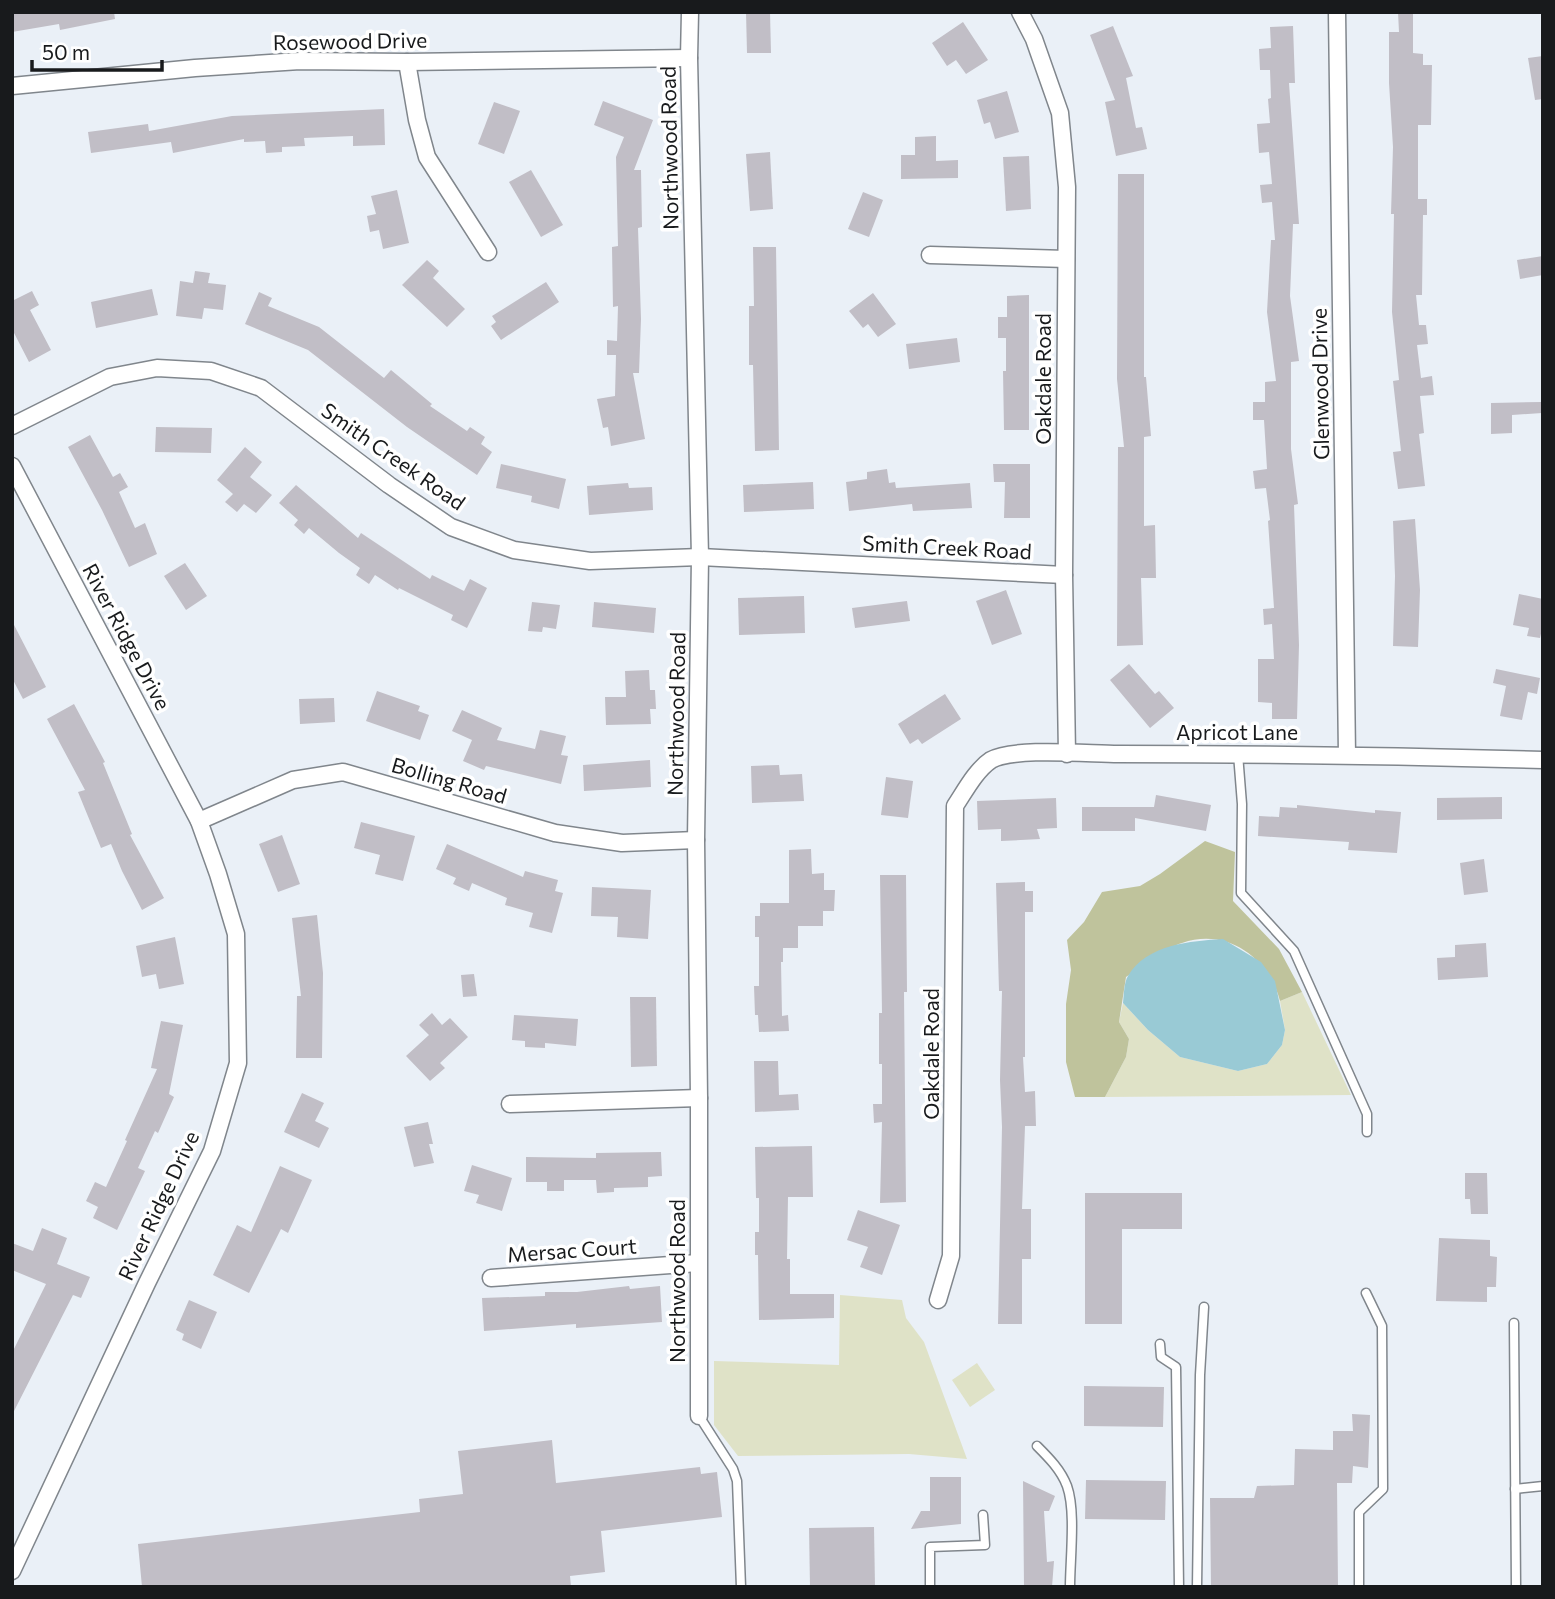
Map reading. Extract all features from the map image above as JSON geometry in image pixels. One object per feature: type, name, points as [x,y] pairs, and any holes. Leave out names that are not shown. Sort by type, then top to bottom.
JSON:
[{"type":"street","name":"Northwood Road","points":[[690,12],[700,557],[696,840],[699,1416]]},
{"type":"street","name":"Oakdale Road","points":[[1020,12],[1034,39],[1060,113],[1068,187],[1064,575],[1067,754]]},
{"type":"street","name":"Glenwood Drive","points":[[1337,12],[1347,755]]},
{"type":"street","name":"Rosewood Drive","points":[[12,86],[195,68],[300,61],[689,58]]},
{"type":"street","points":[[407,62],[417,120],[427,157],[488,251]]},
{"type":"street","points":[[930,255],[1066,259]]},
{"type":"street","name":"Smith Creek Road","points":[[12,426],[110,377],[157,368],[211,371],[261,388],[390,485],[451,527],[514,550],[590,561],[700,557],[1064,575]]},
{"type":"street","name":"River Ridge Drive","points":[[12,466],[199,821],[236,934],[238,1062],[212,1151],[12,1571]]},
{"type":"street","name":"Apricot Lane","points":[[955,806],[970,783],[991,760],[1018,752],[1543,760]]},
{"type":"street","name":"Bolling Road","points":[[199,821],[293,780],[342,772],[555,833],[622,843],[696,840]]},
{"type":"street","name":"Oakdale Road","points":[[937,1300],[951,1256],[955,806]]},
{"type":"street","points":[[510,1104],[699,1098]]},
{"type":"street","name":"Mersac Court","points":[[491,1278],[698,1263]]},
{"type":"lane","points":[[1238,754],[1242,804],[1241,893],[1294,951],[1367,1114],[1367,1132]]},
{"type":"lane","points":[[1359,1587],[1359,1512],[1383,1489],[1382,1326],[1366,1293]]},
{"type":"lane","points":[[1197,1587],[1204,1307]]},
{"type":"lane","points":[[1514,1323],[1516,1587]]},
{"type":"lane","points":[[1160,1344],[1160,1357],[1176,1367],[1179,1587]]},
{"type":"lane","points":[[699,1416],[733,1469],[737,1481],[741,1587]]},
{"type":"lane","points":[[1037,1446],[1056,1465],[1067,1484],[1071,1502],[1070,1587]]},
{"type":"lane","points":[[1516,1489],[1543,1486]]},
{"type":"lane","points":[[930,1587],[930,1547],[985,1545],[983,1516]]},
{"type":"green space","points":[[1205,841],[1235,852],[1233,901],[1279,949],[1302,992],[1280,1001],[1266,972],[1256,960],[1230,943],[1199,939],[1175,945],[1126,977],[1119,1022],[1129,1039],[1126,1057],[1105,1097],[1075,1097],[1066,1062],[1066,1004],[1071,970],[1067,940],[1084,922],[1102,892],[1140,886]]},
{"type":"green space","points":[[1302,992],[1351,1095],[1105,1097],[1126,1057],[1129,1039],[1119,1022],[1123,1003],[1148,1030],[1180,1057],[1238,1071],[1267,1064],[1282,1045],[1285,1030],[1280,1001]]},
{"type":"green space","points":[[840,1295],[902,1300],[906,1318],[924,1342],[967,1459],[909,1454],[738,1456],[714,1425],[714,1361],[839,1365]]},
{"type":"green space","points":[[977,1363],[995,1390],[970,1407],[952,1380]]},
{"type":"water","points":[[1223,939],[1261,962],[1275,981],[1285,1030],[1282,1045],[1267,1064],[1238,1071],[1180,1057],[1148,1030],[1123,1003],[1127,979],[1136,965],[1146,957],[1171,946]]},
{"type":"building","points":[[12,12],[114,12],[115,19],[60,30],[59,24],[12,32]]},
{"type":"building","points":[[746,12],[770,12],[771,53],[747,53]]},
{"type":"building","points":[[1398,12],[1413,12],[1413,53],[1423,54],[1423,65],[1432,65],[1431,125],[1418,125],[1418,199],[1427,199],[1427,215],[1423,215],[1422,295],[1416,295],[1419,325],[1426,325],[1428,344],[1417,345],[1421,378],[1432,376],[1434,395],[1420,396],[1424,433],[1419,434],[1425,486],[1398,489],[1393,452],[1401,451],[1393,381],[1399,380],[1392,312],[1394,214],[1391,214],[1393,147],[1389,32],[1399,32]]},
{"type":"building","points":[[963,22],[988,60],[966,74],[956,60],[947,66],[932,43]]},
{"type":"building","points":[[1113,26],[1133,76],[1126,78],[1136,128],[1142,127],[1147,149],[1116,156],[1105,102],[1115,100],[1090,35]]},
{"type":"building","points":[[1293,26],[1295,83],[1289,83],[1299,224],[1293,224],[1290,296],[1299,361],[1291,362],[1291,449],[1298,504],[1294,505],[1299,645],[1297,719],[1272,719],[1272,703],[1258,702],[1258,659],[1274,659],[1272,624],[1264,625],[1263,609],[1274,608],[1270,520],[1266,488],[1255,489],[1253,471],[1267,469],[1264,420],[1253,420],[1253,402],[1265,402],[1265,382],[1276,381],[1267,312],[1271,240],[1275,240],[1272,202],[1262,203],[1260,185],[1272,184],[1269,152],[1259,153],[1257,124],[1270,123],[1270,70],[1260,70],[1259,49],[1271,48],[1270,27]]},
{"type":"building","points":[[1543,56],[1543,99],[1535,100],[1528,58]]},
{"type":"building","points":[[1007,91],[1019,132],[995,139],[990,122],[984,124],[977,100]]},
{"type":"building","points":[[603,101],[653,120],[634,170],[641,170],[642,227],[638,228],[641,319],[639,373],[633,373],[645,439],[611,446],[608,427],[603,428],[597,399],[615,396],[616,355],[607,355],[607,340],[617,341],[618,306],[613,307],[612,247],[618,246],[616,157],[624,137],[594,125]]},
{"type":"building","points":[[494,102],[520,111],[504,154],[478,144]]},
{"type":"building","points":[[384,109],[385,145],[353,146],[353,136],[304,138],[305,146],[282,147],[282,152],[266,153],[265,141],[244,142],[244,139],[173,153],[171,142],[91,153],[88,132],[148,124],[149,131],[232,116]]},
{"type":"building","points":[[936,136],[936,161],[958,160],[958,178],[901,179],[901,155],[915,155],[915,137]]},
{"type":"building","points":[[770,152],[773,209],[750,211],[746,154]]},
{"type":"building","points":[[1029,156],[1031,209],[1006,211],[1003,157]]},
{"type":"building","points":[[531,170],[563,225],[541,237],[509,182]]},
{"type":"building","points":[[1118,174],[1144,174],[1144,377],[1151,436],[1144,437],[1144,526],[1155,525],[1156,578],[1141,578],[1143,645],[1117,646],[1118,447],[1124,447],[1117,379]]},
{"type":"building","points":[[397,190],[409,243],[383,249],[379,230],[370,232],[367,216],[376,214],[371,196]]},
{"type":"building","points":[[863,192],[883,200],[869,237],[848,229]]},
{"type":"building","points":[[753,247],[776,247],[779,450],[755,451],[753,365],[749,365],[749,306],[754,306]]},
{"type":"building","points":[[1543,256],[1543,275],[1520,279],[1517,260]]},
{"type":"building","points":[[427,260],[439,271],[433,278],[465,309],[447,327],[402,285]]},
{"type":"building","points":[[195,271],[210,273],[208,283],[226,285],[223,310],[204,308],[202,319],[176,316],[180,281],[193,283]]},
{"type":"building","points":[[546,282],[559,302],[501,340],[491,326],[496,322],[492,316]]},
{"type":"building","points":[[152,289],[158,315],[96,328],[91,302]]},
{"type":"building","points":[[32,291],[39,305],[30,310],[51,350],[29,362],[12,329],[12,301]]},
{"type":"building","points":[[259,292],[272,298],[268,306],[319,327],[384,378],[391,370],[432,404],[430,406],[467,431],[470,427],[485,437],[481,444],[492,452],[477,475],[407,427],[308,350],[245,324]]},
{"type":"building","points":[[873,293],[896,324],[878,337],[868,324],[863,328],[849,311]]},
{"type":"building","points":[[1029,295],[1029,430],[1004,430],[1003,371],[1006,371],[1006,338],[998,338],[998,317],[1007,317],[1007,296]]},
{"type":"building","points":[[957,338],[960,362],[909,369],[906,344]]},
{"type":"building","points":[[1541,402],[1542,413],[1512,415],[1512,433],[1491,434],[1491,403]]},
{"type":"building","points":[[156,427],[212,428],[211,453],[155,452]]},
{"type":"building","points":[[90,435],[113,477],[120,473],[128,487],[119,492],[135,528],[145,523],[157,554],[129,567],[68,447]]},
{"type":"building","points":[[245,447],[262,462],[250,477],[272,495],[256,513],[244,504],[237,512],[225,502],[233,494],[217,480]]},
{"type":"building","points":[[501,464],[566,479],[559,509],[531,502],[532,496],[496,488]]},
{"type":"building","points":[[993,464],[1030,464],[1030,518],[1004,518],[1005,482],[994,482]]},
{"type":"building","points":[[887,469],[889,483],[895,482],[896,488],[970,483],[972,508],[913,511],[912,504],[849,511],[846,482],[867,479],[867,472]]},
{"type":"building","points":[[813,482],[814,509],[744,512],[743,485]]},
{"type":"building","points":[[628,483],[629,488],[652,487],[653,510],[589,515],[587,486]]},
{"type":"building","points":[[296,485],[358,538],[361,533],[430,579],[432,575],[464,591],[470,579],[487,588],[467,628],[451,620],[453,615],[399,588],[398,590],[375,575],[369,584],[356,575],[360,568],[309,528],[304,534],[294,525],[298,520],[279,503]]},
{"type":"building","points":[[1415,519],[1420,590],[1418,647],[1393,646],[1393,521]]},
{"type":"building","points":[[185,563],[207,596],[186,610],[164,576]]},
{"type":"building","points":[[1006,590],[1022,634],[992,645],[976,601]]},
{"type":"building","points":[[1519,594],[1543,599],[1540,638],[1527,636],[1529,628],[1513,625]]},
{"type":"building","points":[[804,596],[805,633],[739,635],[738,598]]},
{"type":"building","points":[[907,601],[910,621],[855,628],[852,608]]},
{"type":"building","points":[[532,602],[560,605],[556,629],[543,627],[542,632],[528,631]]},
{"type":"building","points":[[594,602],[656,608],[654,633],[592,627]]},
{"type":"building","points":[[12,621],[46,687],[23,699],[12,678]]},
{"type":"building","points":[[1129,664],[1155,694],[1159,691],[1174,708],[1150,728],[1110,680]]},
{"type":"building","points":[[1496,669],[1540,678],[1537,694],[1528,692],[1522,720],[1500,716],[1506,686],[1493,683]]},
{"type":"building","points":[[649,670],[650,690],[655,690],[656,709],[650,709],[651,724],[606,725],[605,697],[626,697],[625,671]]},
{"type":"building","points":[[377,691],[420,706],[418,711],[429,715],[420,740],[366,721]]},
{"type":"building","points":[[945,694],[961,719],[922,744],[918,739],[910,744],[898,724]]},
{"type":"building","points":[[334,698],[335,722],[300,724],[299,699]]},
{"type":"building","points":[[74,704],[105,762],[103,763],[132,834],[130,835],[164,898],[142,910],[111,844],[101,848],[78,792],[85,790],[47,719]]},
{"type":"building","points":[[462,710],[502,728],[497,740],[535,749],[540,730],[566,736],[561,755],[568,756],[561,784],[486,766],[484,770],[463,761],[472,740],[452,731]]},
{"type":"building","points":[[650,760],[651,787],[584,791],[583,765]]},
{"type":"building","points":[[779,765],[780,775],[802,774],[804,801],[752,803],[751,766]]},
{"type":"building","points":[[886,777],[913,781],[908,818],[881,815]]},
{"type":"building","points":[[1156,795],[1211,805],[1206,831],[1135,818],[1135,831],[1082,831],[1082,807],[1154,807]]},
{"type":"building","points":[[1502,797],[1502,819],[1437,820],[1437,798]]},
{"type":"building","points":[[1056,798],[1057,828],[1037,829],[1040,839],[1001,841],[1001,829],[978,830],[977,801]]},
{"type":"building","points":[[1297,805],[1375,813],[1375,810],[1401,812],[1397,853],[1348,850],[1349,842],[1258,836],[1259,816],[1279,817],[1280,807],[1297,808]]},
{"type":"building","points":[[361,822],[415,836],[403,881],[375,874],[380,855],[354,848]]},
{"type":"building","points":[[282,835],[300,884],[278,892],[259,844]]},
{"type":"building","points":[[447,844],[523,877],[525,871],[558,880],[555,891],[563,893],[552,933],[529,927],[533,913],[505,905],[507,898],[472,883],[469,891],[453,884],[456,878],[436,869]]},
{"type":"building","points":[[811,849],[812,874],[824,873],[824,890],[835,890],[834,911],[823,911],[823,926],[798,926],[798,948],[783,948],[782,1016],[788,1015],[789,1031],[759,1032],[758,1015],[755,1015],[754,986],[759,986],[759,937],[755,937],[755,916],[760,916],[760,903],[789,903],[789,850]]},
{"type":"building","points":[[1484,859],[1488,892],[1464,895],[1460,863]]},
{"type":"building","points":[[880,875],[906,875],[906,1202],[880,1203],[882,1122],[874,1123],[873,1104],[882,1104],[882,1064],[879,1064],[879,1013],[882,1013]]},
{"type":"building","points":[[1025,882],[1025,891],[1033,891],[1033,912],[1025,912],[1023,1057],[1025,1092],[1035,1091],[1036,1126],[1025,1126],[1022,1209],[1031,1209],[1031,1259],[1022,1259],[1022,1324],[998,1324],[1002,991],[999,991],[996,883]]},
{"type":"building","points":[[592,887],[651,890],[648,939],[617,937],[618,917],[591,916]]},
{"type":"building","points":[[317,915],[323,973],[322,1058],[296,1058],[297,996],[301,996],[292,918]]},
{"type":"building","points":[[175,937],[184,984],[159,989],[156,974],[142,977],[136,946]]},
{"type":"building","points":[[1486,943],[1488,977],[1438,980],[1437,958],[1455,957],[1455,945]]},
{"type":"building","points":[[474,974],[477,996],[463,997],[461,975]]},
{"type":"building","points":[[630,997],[656,997],[657,1066],[631,1067]]},
{"type":"building","points":[[432,1013],[442,1025],[450,1018],[468,1037],[440,1063],[445,1068],[430,1081],[406,1056],[429,1035],[419,1025]]},
{"type":"building","points":[[514,1015],[578,1019],[576,1046],[545,1043],[545,1048],[525,1047],[525,1041],[512,1040]]},
{"type":"building","points":[[161,1021],[183,1025],[169,1094],[174,1097],[138,1168],[145,1171],[117,1230],[93,1218],[98,1207],[86,1201],[95,1182],[106,1187],[157,1069],[151,1068]]},
{"type":"building","points":[[754,1061],[778,1061],[779,1095],[798,1094],[799,1110],[755,1112]]},
{"type":"building","points":[[302,1093],[324,1103],[315,1121],[329,1128],[319,1148],[284,1132]]},
{"type":"building","points":[[428,1122],[433,1144],[429,1144],[434,1163],[414,1167],[404,1127]]},
{"type":"building","points":[[812,1146],[813,1197],[788,1197],[787,1259],[790,1259],[790,1294],[834,1294],[834,1318],[759,1320],[755,1232],[759,1232],[759,1198],[756,1198],[755,1147]]},
{"type":"building","points":[[661,1152],[662,1176],[648,1177],[648,1187],[614,1188],[614,1192],[597,1193],[596,1180],[564,1180],[564,1191],[547,1191],[547,1182],[526,1182],[526,1157],[596,1158],[596,1153]]},
{"type":"building","points":[[472,1165],[512,1178],[502,1211],[476,1203],[479,1195],[464,1191]]},
{"type":"building","points":[[280,1166],[312,1180],[288,1233],[281,1229],[249,1293],[213,1275],[237,1225],[251,1232]]},
{"type":"building","points":[[1465,1173],[1487,1173],[1488,1214],[1471,1214],[1470,1199],[1465,1199]]},
{"type":"building","points":[[1085,1193],[1182,1193],[1182,1229],[1122,1229],[1122,1324],[1085,1324]]},
{"type":"building","points":[[858,1210],[900,1225],[882,1275],[860,1267],[868,1247],[847,1240]]},
{"type":"building","points":[[42,1228],[67,1238],[57,1264],[90,1277],[81,1298],[73,1295],[12,1415],[12,1353],[46,1284],[12,1270],[12,1243],[33,1251]]},
{"type":"building","points":[[1439,1238],[1490,1240],[1490,1256],[1497,1257],[1496,1287],[1487,1287],[1487,1302],[1436,1301]]},
{"type":"building","points":[[629,1286],[630,1289],[660,1286],[662,1322],[576,1328],[576,1324],[484,1331],[482,1298],[545,1296],[545,1292],[577,1292]]},
{"type":"building","points":[[189,1300],[217,1312],[201,1349],[182,1340],[184,1334],[176,1330]]},
{"type":"building","points":[[1084,1386],[1164,1387],[1163,1427],[1084,1426]]},
{"type":"building","points":[[1352,1414],[1370,1415],[1368,1468],[1353,1466],[1352,1483],[1337,1483],[1338,1587],[1211,1587],[1210,1498],[1254,1498],[1257,1486],[1294,1485],[1295,1449],[1333,1450],[1333,1431],[1353,1431]]},
{"type":"building","points":[[552,1440],[556,1483],[700,1467],[701,1474],[717,1472],[722,1517],[601,1531],[605,1572],[570,1576],[571,1587],[142,1587],[138,1544],[420,1512],[419,1499],[463,1494],[458,1451]]},
{"type":"building","points":[[930,1477],[961,1477],[961,1524],[911,1529],[921,1511],[930,1511]]},
{"type":"building","points":[[1086,1480],[1166,1481],[1165,1520],[1085,1519]]},
{"type":"building","points":[[1023,1481],[1055,1496],[1049,1511],[1044,1511],[1047,1562],[1054,1561],[1052,1587],[1024,1587]]},
{"type":"building","points":[[874,1527],[875,1587],[810,1587],[809,1528]]}]
